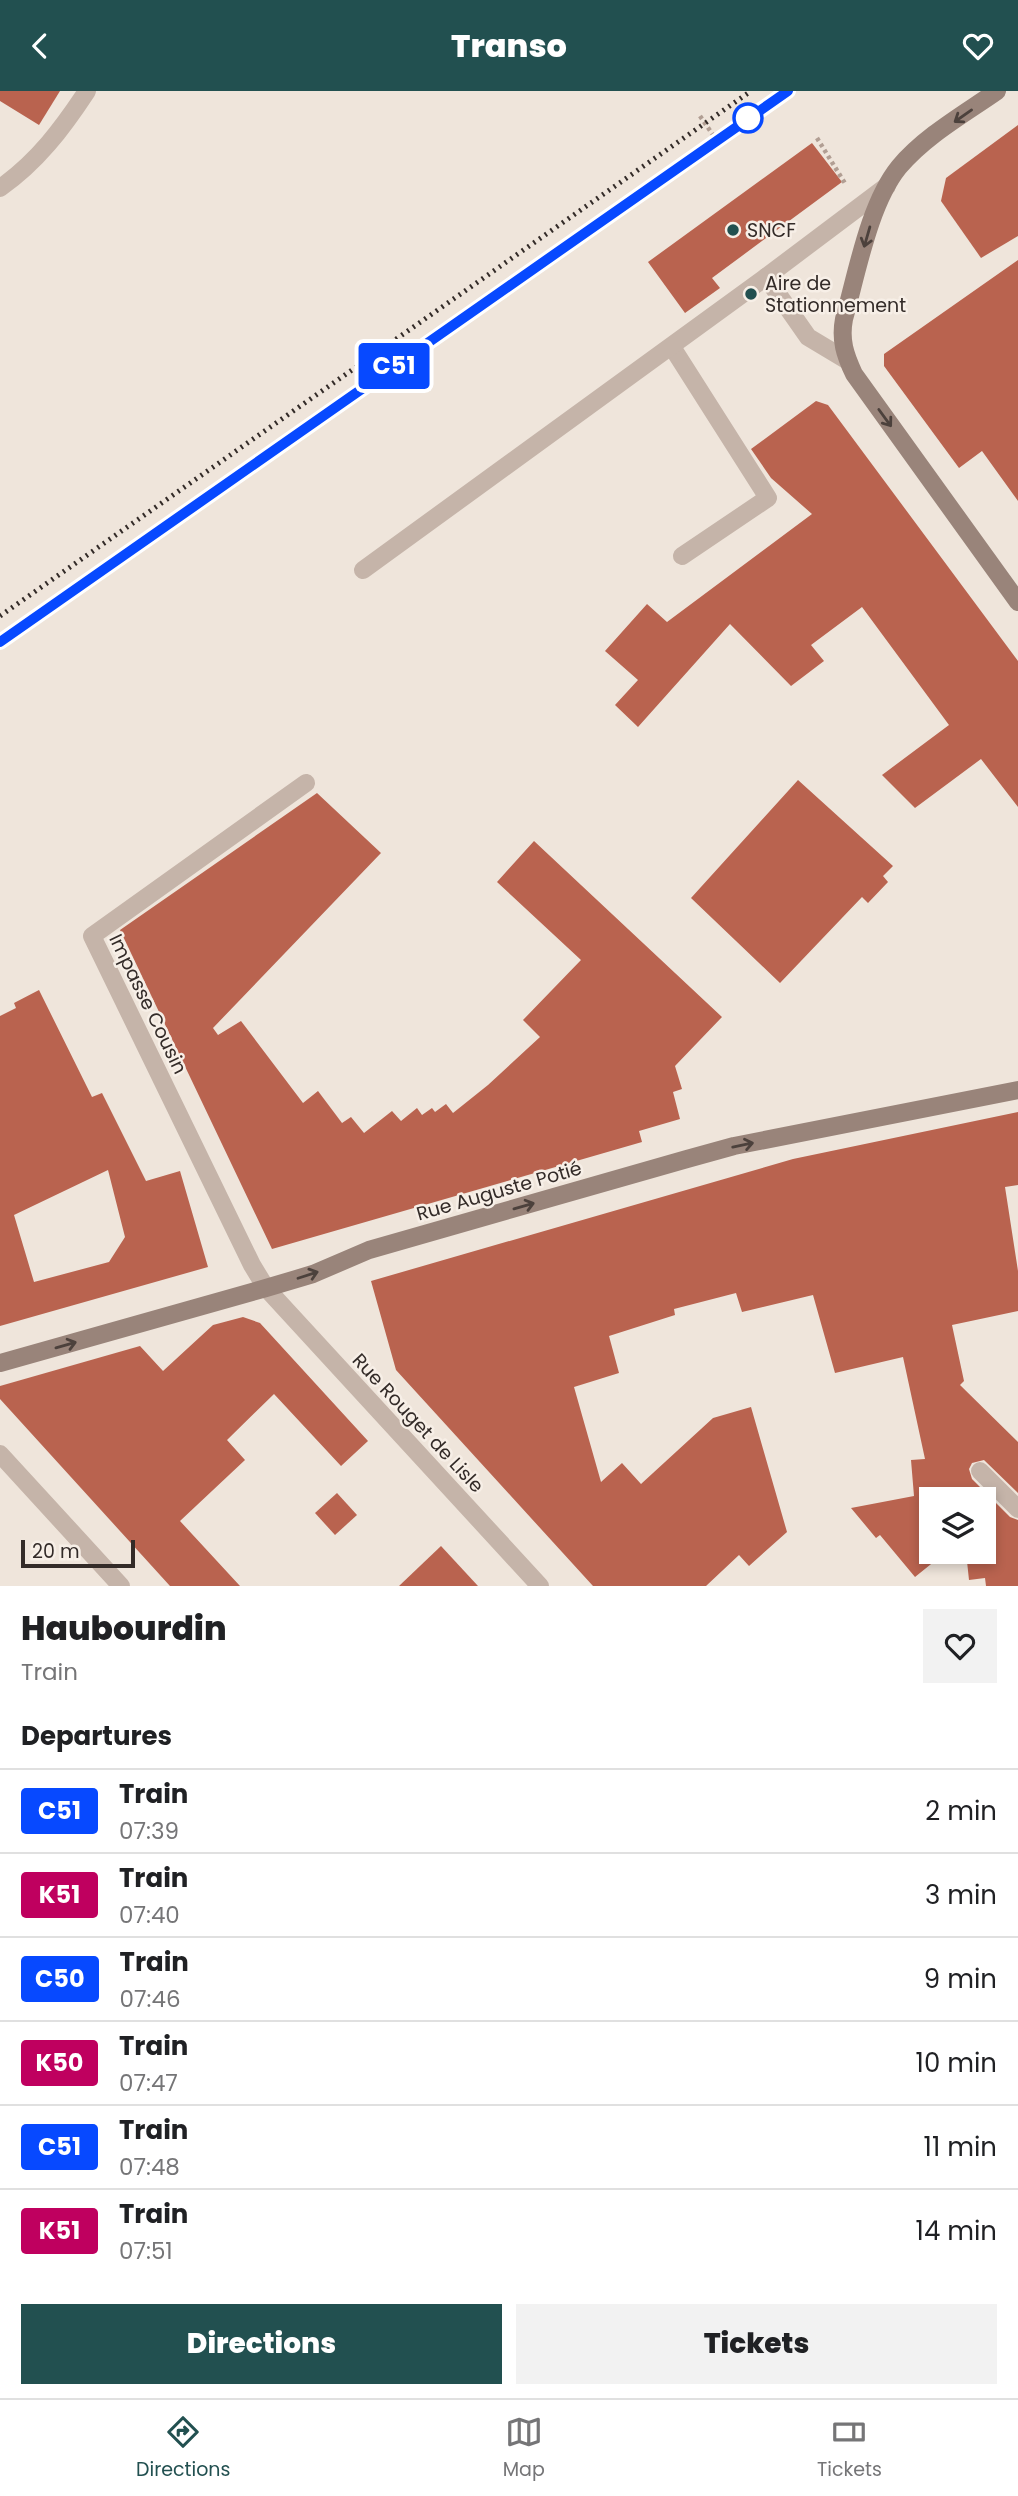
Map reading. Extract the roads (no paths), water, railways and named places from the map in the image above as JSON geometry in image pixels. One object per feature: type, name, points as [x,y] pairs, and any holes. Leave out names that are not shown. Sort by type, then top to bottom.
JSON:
[{"type":"street","points":[[0,188],[43,152],[86,91]]},
{"type":"street","points":[[997,91],[928,140],[899,168],[887,186],[873,216],[844,319],[842,336],[854,375],[1018,602]]},
{"type":"street","points":[[363,570],[672,347],[887,186]]},
{"type":"street","points":[[766,277],[808,337],[848,361]]},
{"type":"street","points":[[672,347],[768,498],[682,556]]},
{"type":"street","name":"Impasse Cousin","points":[[266,1288],[252,1265],[92,936],[306,783]]},
{"type":"street","name":"Rue Auguste Potié","points":[[0,1363],[313,1274],[369,1250],[734,1146],[1018,1090]]},
{"type":"street","name":"Rue Rouget de Lisle","points":[[266,1288],[540,1586]]},
{"type":"street","points":[[0,1454],[121,1586]]},
{"type":"street","points":[[980,1471],[1018,1509]]},
{"type":"railway","points":[[0,616],[751,91]]},
{"type":"railway","points":[[0,642],[788,91]]},
{"type":"train","name":"C51","points":[[0,642],[788,91]]},
{"type":"place","name":"SNCF","points":[[733,230]]},
{"type":"place","name":"Aire de Stationnement","points":[[751,294]]}]
